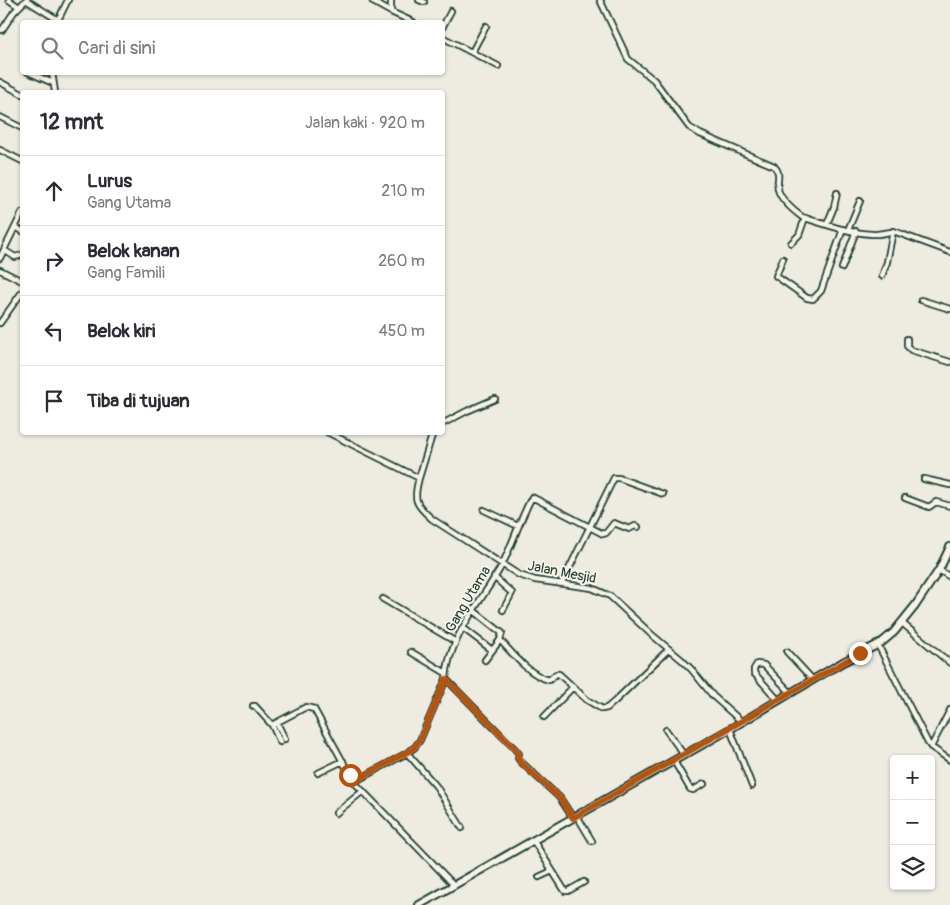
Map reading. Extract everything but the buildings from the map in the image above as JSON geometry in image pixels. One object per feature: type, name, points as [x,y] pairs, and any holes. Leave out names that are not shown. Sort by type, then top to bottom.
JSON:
[{"type":"street","points":[[8,0],[19,7]]},
{"type":"street","points":[[2,30],[26,0],[56,20]]},
{"type":"street","points":[[58,20],[68,0]]},
{"type":"street","points":[[391,0],[391,12]]},
{"type":"street","points":[[600,0],[628,59],[654,80],[689,127],[700,134],[774,166],[779,173],[778,189],[780,195],[797,214],[805,218],[856,231],[874,234],[892,231],[950,252]]},
{"type":"street","points":[[373,2],[409,20]]},
{"type":"street","points":[[445,22],[451,11]]},
{"type":"street","points":[[472,52],[486,26]]},
{"type":"street","points":[[445,38],[498,66]]},
{"type":"street","points":[[35,75],[53,83]]},
{"type":"street","points":[[52,75],[55,90]]},
{"type":"street","points":[[0,82],[20,93]]},
{"type":"street","points":[[0,116],[20,127]]},
{"type":"street","points":[[0,150],[20,161]]},
{"type":"street","points":[[827,224],[837,193]]},
{"type":"street","points":[[783,259],[776,276],[807,298],[813,299],[821,291],[846,229],[860,201]]},
{"type":"street","points":[[0,258],[20,218]]},
{"type":"street","points":[[791,243],[799,235],[805,218]]},
{"type":"street","points":[[16,227],[20,230]]},
{"type":"street","points":[[842,268],[856,231]]},
{"type":"street","points":[[882,276],[887,262],[892,231]]},
{"type":"street","points":[[4,250],[15,257],[20,256]]},
{"type":"street","points":[[0,270],[20,280]]},
{"type":"street","points":[[0,323],[20,295]]},
{"type":"street","points":[[921,300],[950,309]]},
{"type":"street","points":[[907,339],[907,346],[911,350],[950,362]]},
{"type":"street","points":[[445,422],[495,398]]},
{"type":"street","points":[[333,435],[419,478]]},
{"type":"street","name":"Jalan Mesjid","points":[[433,435],[414,494],[418,504],[426,514],[528,579],[592,588],[605,593],[669,648],[692,670],[713,696],[742,722]]},
{"type":"street","points":[[562,583],[612,481],[616,478],[662,494]]},
{"type":"street","points":[[924,479],[950,485]]},
{"type":"street","name":"Gang Utama","points":[[354,782],[408,753],[420,740],[446,676],[456,642],[473,610],[502,564],[532,498],[589,527]]},
{"type":"street","points":[[905,498],[929,507],[936,502],[950,506]]},
{"type":"street","points":[[484,510],[518,526]]},
{"type":"street","points":[[589,527],[605,534],[614,523],[629,529],[635,526],[638,527]]},
{"type":"street","points":[[419,905],[730,730],[843,662],[878,645],[902,623],[939,570],[950,547]]},
{"type":"street","points":[[939,570],[950,578]]},
{"type":"street","points":[[494,577],[512,593],[503,610]]},
{"type":"street","points":[[383,599],[456,642]]},
{"type":"street","points":[[473,610],[502,632],[500,640],[485,660]]},
{"type":"street","points":[[902,623],[950,663]]},
{"type":"street","points":[[463,628],[492,650]]},
{"type":"street","points":[[500,640],[522,662],[542,678],[549,680],[556,674],[559,674],[593,704],[605,709],[669,648]]},
{"type":"street","points":[[878,645],[931,747],[950,760]]},
{"type":"street","points":[[412,652],[446,676],[515,749],[519,754],[520,762],[560,798],[592,841]]},
{"type":"street","points":[[787,652],[813,680]]},
{"type":"street","points":[[778,700],[754,673],[754,667],[757,664],[762,663],[767,667],[790,693]]},
{"type":"street","points":[[544,717],[573,688]]},
{"type":"street","points":[[252,706],[255,706],[275,724],[283,740]]},
{"type":"street","points":[[275,724],[306,707],[312,708],[354,782],[454,884]]},
{"type":"street","points":[[931,747],[950,710]]},
{"type":"street","points":[[666,730],[684,755]]},
{"type":"street","points":[[730,730],[752,786]]},
{"type":"street","points":[[408,753],[436,786],[462,828]]},
{"type":"street","points":[[318,773],[342,761]]},
{"type":"street","points":[[674,761],[690,789],[693,790],[704,784]]},
{"type":"street","points":[[336,813],[363,791]]},
{"type":"street","points":[[533,840],[566,891],[584,882]]},
{"type":"street","points":[[539,877],[552,871]]},
{"type":"route","points":[[350,775],[354,782],[413,749],[420,740],[446,679],[515,749],[519,754],[520,762],[560,798],[573,818],[730,730],[860,653]]}]
